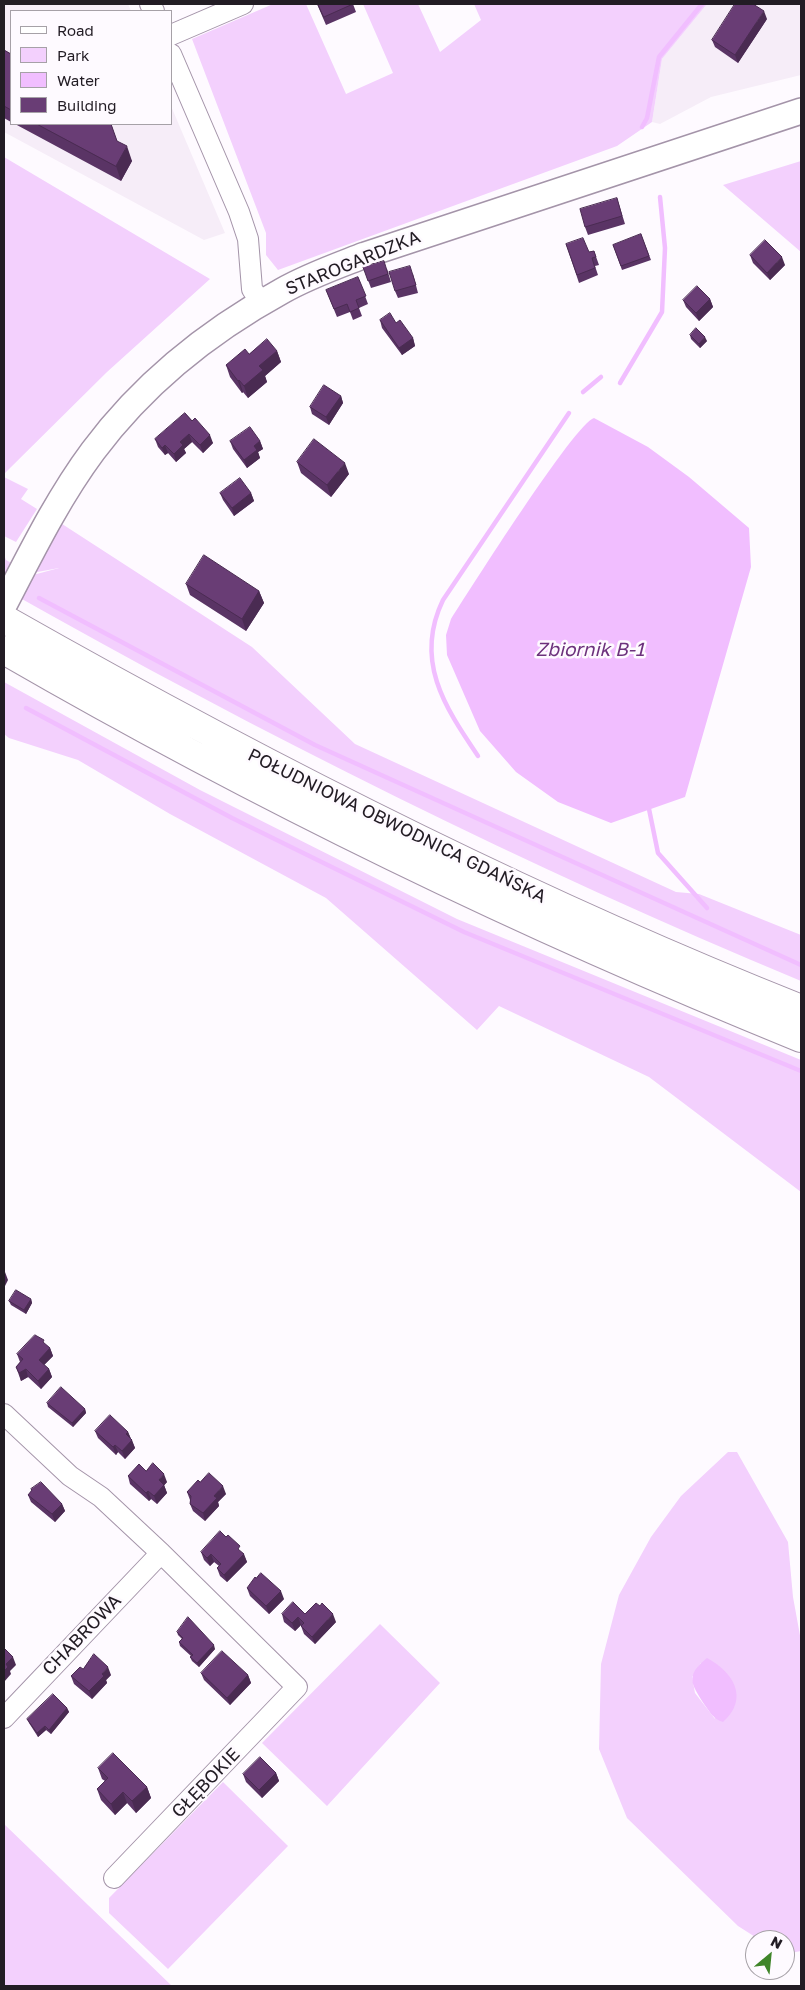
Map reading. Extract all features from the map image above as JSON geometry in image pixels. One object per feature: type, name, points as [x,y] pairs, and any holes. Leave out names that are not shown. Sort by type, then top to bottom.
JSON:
[{"type":"highway","name":"POŁUDNIOWA OBWODNICA GDAŃSKA","points":[[4,619],[246,752],[408,835],[574,913],[801,1009]]},
{"type":"highway","name":"POŁUDNIOWA OBWODNICA GDAŃSKA","points":[[4,650],[230,774],[460,889],[650,975],[801,1038]]},
{"type":"main road","name":"STAROGARDZKA","points":[[4,605],[70,484],[118,421],[154,383],[195,347],[261,303],[303,280],[365,255],[801,111]]},
{"type":"street","points":[[172,35],[243,4]]},
{"type":"street","points":[[172,56],[239,212],[248,239],[252,289],[261,303]]},
{"type":"street","points":[[4,1414],[70,1476],[101,1497],[161,1553]]},
{"type":"street","name":"GŁĘBOKIE","points":[[114,1878],[297,1687],[161,1553]]},
{"type":"street","name":"CHABROWA","points":[[4,1718],[161,1553]]},
{"type":"shaded area","points":[[4,4],[128,4],[131,10],[10,10],[10,125],[172,125],[172,108],[225,233],[204,240],[4,132]]},
{"type":"shaded area","points":[[707,4],[801,4],[801,75],[711,97],[660,124],[652,122],[662,59]]},
{"type":"green space","points":[[273,4],[306,4],[346,94],[393,73],[363,4],[418,4],[440,52],[481,20],[474,4],[707,4],[662,59],[652,122],[617,146],[278,270],[266,255],[266,233],[192,39]]},
{"type":"green space","points":[[4,157],[210,279],[107,372],[4,474]]},
{"type":"green space","points":[[801,161],[801,252],[723,185]]},
{"type":"green space","points":[[4,477],[28,489],[21,499],[37,509],[16,542],[4,536]]},
{"type":"green space","points":[[59,522],[252,647],[355,744],[676,892],[699,894],[801,935],[801,981],[597,892],[396,797],[199,696],[4,589],[4,555],[6,560],[33,575],[59,568],[32,573]]},
{"type":"green space","points":[[4,682],[200,790],[457,919],[801,1060],[801,1192],[649,1077],[499,1006],[477,1030],[326,898],[170,814],[78,760],[9,738],[4,734]]},
{"type":"green space","points":[[728,1452],[737,1452],[788,1542],[793,1597],[801,1641],[801,1951],[795,1952],[795,1930],[745,1930],[738,1926],[627,1818],[599,1749],[601,1664],[619,1595],[651,1537],[681,1496]],"holes":[[[701,1663],[715,1719],[695,1693],[692,1677]]]},
{"type":"green space","points":[[380,1624],[440,1683],[327,1806],[262,1743]]},
{"type":"green space","points":[[223,1782],[288,1846],[168,1969],[109,1913],[109,1898]]},
{"type":"green space","points":[[4,1824],[172,1986],[4,1986]]},
{"type":"water","name":"Zbiornik B-1","points":[[594,418],[648,447],[689,477],[749,528],[751,567],[685,797],[611,823],[558,802],[516,772],[480,731],[447,655],[446,635],[451,619],[545,476],[583,427]]},
{"type":"water","points":[[707,1658],[731,1678],[735,1686],[736,1704],[723,1722],[710,1712],[693,1685],[692,1680],[695,1670]]},
{"type":"building","points":[[318,4],[353,4],[324,17]]},
{"type":"building","points":[[735,4],[753,4],[764,11],[735,55],[712,40]]},
{"type":"building","points":[[4,50],[10,53],[10,109],[4,106]]},
{"type":"building","points":[[39,125],[111,125],[117,141],[127,146],[116,166]]},
{"type":"building","points":[[617,198],[622,216],[585,227],[580,209]]},
{"type":"building","points":[[641,234],[649,256],[621,266],[613,245]]},
{"type":"building","points":[[583,238],[589,252],[594,251],[596,257],[592,258],[595,268],[577,275],[566,244]]},
{"type":"building","points":[[765,240],[782,257],[767,273],[750,255]]},
{"type":"building","points":[[384,261],[388,274],[368,281],[363,267]]},
{"type":"building","points":[[410,266],[416,285],[395,291],[389,272]]},
{"type":"building","points":[[358,277],[366,296],[356,300],[359,308],[350,312],[347,304],[334,309],[326,290]]},
{"type":"building","points":[[697,286],[710,299],[696,313],[683,300]]},
{"type":"building","points":[[390,313],[396,323],[400,320],[413,338],[399,348],[380,320]]},
{"type":"building","points":[[696,328],[705,337],[699,344],[690,335]]},
{"type":"building","points":[[267,339],[277,351],[259,366],[263,370],[244,386],[226,365],[245,349],[249,354]]},
{"type":"building","points":[[324,385],[341,396],[326,417],[310,407]]},
{"type":"building","points":[[185,413],[192,421],[195,418],[210,435],[200,445],[189,434],[180,442],[183,445],[174,454],[165,445],[162,448],[155,439]]},
{"type":"building","points":[[250,427],[260,441],[254,446],[257,450],[244,460],[230,441]]},
{"type":"building","points":[[314,439],[345,463],[327,485],[297,462]]},
{"type":"building","points":[[240,478],[251,493],[232,508],[220,493]]},
{"type":"building","points":[[204,555],[259,591],[242,619],[186,584]]},
{"type":"building","points":[[16,1290],[31,1299],[24,1310],[9,1301]]},
{"type":"building","points":[[35,1335],[44,1340],[43,1342],[50,1348],[39,1360],[49,1369],[38,1381],[26,1369],[19,1373],[16,1367],[23,1359],[17,1354]]},
{"type":"building","points":[[61,1387],[85,1409],[72,1423],[47,1403]]},
{"type":"building","points":[[110,1415],[128,1432],[126,1434],[132,1440],[122,1451],[115,1445],[113,1447],[95,1431]]},
{"type":"building","points":[[153,1463],[164,1474],[159,1480],[164,1485],[154,1496],[148,1491],[146,1493],[128,1476],[139,1464],[146,1471]]},
{"type":"building","points":[[209,1473],[223,1486],[214,1496],[217,1498],[203,1513],[190,1504],[191,1496],[187,1492],[198,1480],[200,1482]]},
{"type":"building","points":[[41,1482],[62,1504],[52,1514],[28,1495],[31,1489]]},
{"type":"building","points":[[220,1531],[226,1537],[228,1535],[240,1546],[238,1549],[244,1554],[224,1575],[217,1568],[221,1564],[211,1554],[207,1558],[201,1552]]},
{"type":"building","points":[[261,1573],[281,1591],[266,1606],[247,1588],[255,1577]]},
{"type":"building","points":[[293,1602],[305,1614],[316,1603],[320,1606],[322,1603],[333,1614],[312,1637],[301,1626],[304,1623],[298,1617],[292,1623],[282,1614]]},
{"type":"building","points":[[188,1617],[214,1645],[197,1663],[190,1657],[193,1655],[179,1642],[183,1638],[177,1632]]},
{"type":"building","points":[[4,1648],[13,1657],[6,1664],[8,1667],[4,1671]]},
{"type":"building","points":[[222,1651],[248,1675],[227,1698],[201,1673]]},
{"type":"building","points":[[94,1654],[108,1667],[102,1674],[104,1676],[89,1691],[71,1676],[80,1667],[83,1669]]},
{"type":"building","points":[[53,1694],[67,1708],[49,1730],[45,1726],[37,1733],[27,1719]]},
{"type":"building","points":[[113,1753],[147,1787],[132,1801],[123,1792],[111,1804],[97,1789],[108,1778],[98,1768]]},
{"type":"building","points":[[260,1757],[276,1773],[259,1790],[243,1774]]},
{"type":"waterway","points":[[642,127],[647,118],[659,57],[702,4]]},
{"type":"waterway","points":[[620,383],[662,312],[665,248],[660,197]]},
{"type":"waterway","points":[[583,392],[601,377]]},
{"type":"waterway","points":[[478,756],[454,719],[437,682],[432,663],[431,643],[435,622],[443,600],[569,413]]},
{"type":"waterway","points":[[39,598],[315,745],[801,965]]},
{"type":"waterway","points":[[26,708],[232,818],[464,932],[801,1071]]},
{"type":"waterway","points":[[649,809],[658,853],[707,908]]}]
